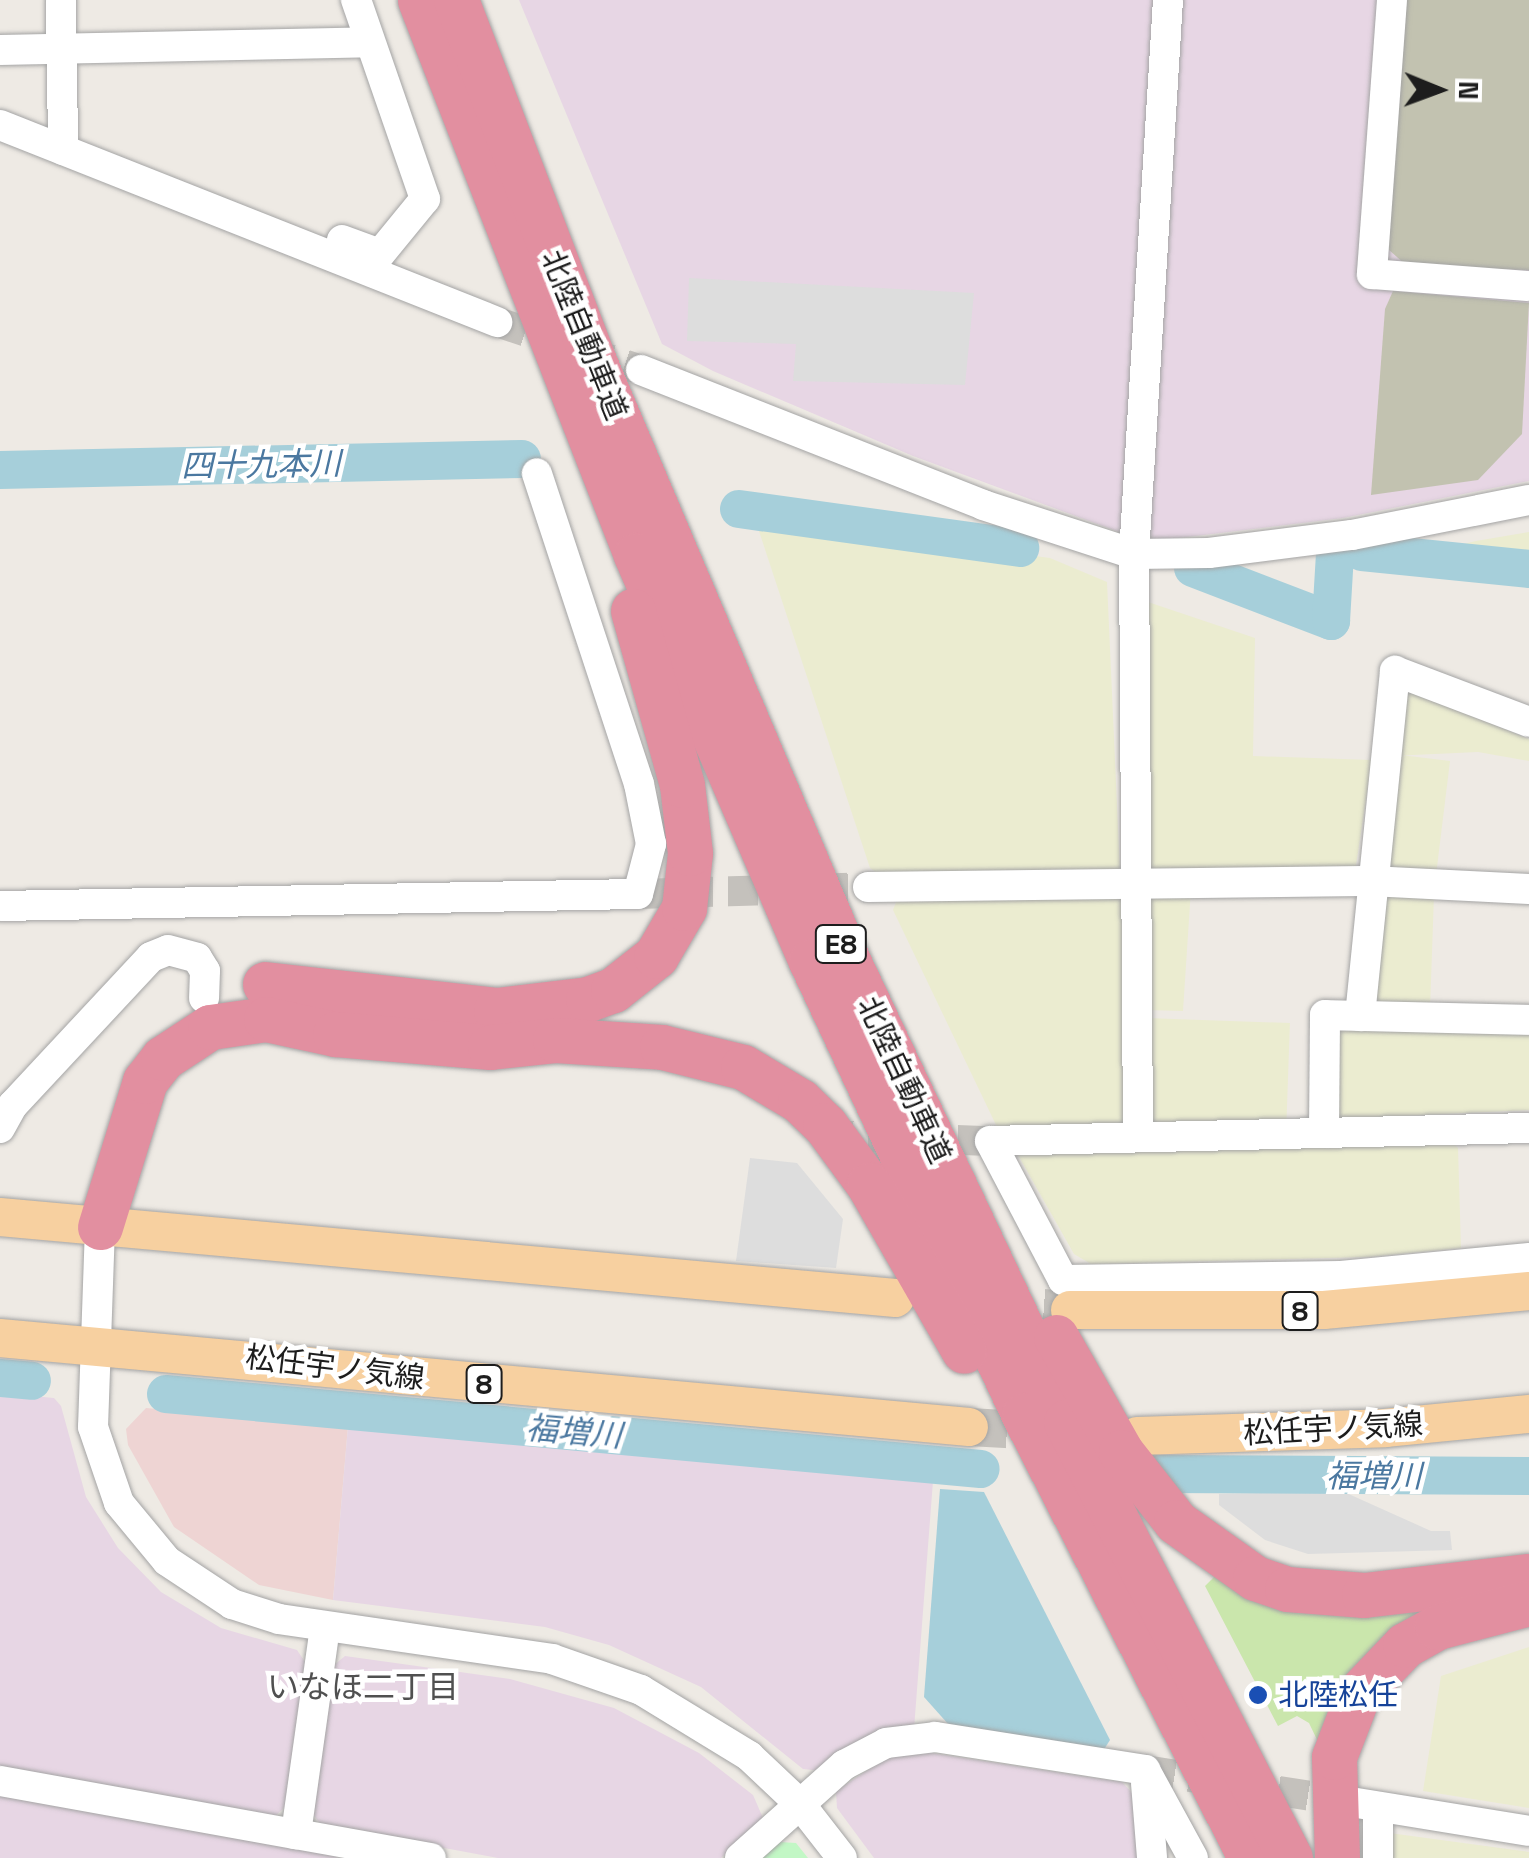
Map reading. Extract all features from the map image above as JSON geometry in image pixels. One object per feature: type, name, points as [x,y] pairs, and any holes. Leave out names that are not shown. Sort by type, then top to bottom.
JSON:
[{"type":"highway","name":"北陸自動車道","points":[[420,0],[486,179],[636,556],[811,961],[1148,1663],[1251,1858]]},
{"type":"highway","name":"北陸自動車道","points":[[456,0],[594,361],[849,963],[1075,1439],[1290,1858]]},
{"type":"highway","points":[[100,1227],[92,1174],[117,1074],[152,1029],[204,998],[266,1001],[336,1034],[490,1047],[555,1022],[613,990],[656,956],[684,908],[689,838],[668,728],[621,572],[510,265],[486,179]]},
{"type":"highway","points":[[849,963],[1122,1452],[1198,1544],[1255,1578],[1327,1594],[1529,1576]]},
{"type":"highway","points":[[100,1227],[132,1109],[162,1058],[210,1027],[266,1001],[338,975],[498,990],[555,1022],[707,1056],[772,1082],[826,1125],[869,1185],[1148,1663]]},
{"type":"highway","points":[[1337,1858],[1331,1820],[1334,1757],[1358,1694],[1405,1644],[1437,1627],[1529,1604]]},
{"type":"main road","points":[[0,1217],[894,1298]]},
{"type":"main road","name":"8","points":[[1070,1310],[1324,1310],[1529,1291]]},
{"type":"main road","name":"松任宇ノ気線","points":[[0,1338],[970,1428]]},
{"type":"main road","name":"松任宇ノ気線","points":[[1137,1436],[1384,1428],[1529,1414]]},
{"type":"street","points":[[61,0],[63,150]]},
{"type":"street","points":[[204,206],[250,207],[380,254],[425,199],[356,0]]},
{"type":"street","points":[[1138,1136],[1133,881],[1134,554],[1168,0]]},
{"type":"street","points":[[1392,0],[1372,274],[1529,286]]},
{"type":"street","points":[[0,50],[368,42]]},
{"type":"street","points":[[0,126],[497,322]]},
{"type":"street","points":[[641,370],[982,505],[1134,554],[1209,553],[1352,535],[1529,500]]},
{"type":"street","points":[[0,906],[638,894],[652,844],[640,784],[537,472]]},
{"type":"street","points":[[1360,1016],[1370,881],[1395,670],[1529,722]]},
{"type":"street","points":[[868,888],[1133,881],[1370,881],[1529,888]]},
{"type":"street","points":[[0,1128],[13,1105],[150,957],[168,950],[197,958],[205,971],[204,998]]},
{"type":"street","points":[[1324,1132],[1325,1015],[1529,1020]]},
{"type":"street","points":[[1529,1128],[990,1141],[1063,1280],[1341,1276],[1529,1258]]},
{"type":"street","points":[[100,1227],[92,1345],[99,1458],[132,1524],[210,1592],[255,1612],[325,1626],[521,1653],[612,1677],[730,1741],[800,1804],[842,1858]]},
{"type":"street","points":[[296,1834],[325,1626]]},
{"type":"street","points":[[740,1858],[865,1752],[918,1738],[1146,1770]]},
{"type":"street","points":[[1146,1770],[1152,1858]]},
{"type":"street","points":[[1146,1770],[1193,1858]]},
{"type":"street","points":[[0,1782],[431,1858]]},
{"type":"street","points":[[1378,1858],[1367,1805],[1529,1831]]},
{"type":"shaded area","points":[[519,0],[1529,0],[1529,481],[1343,518],[1146,542],[913,456],[713,371],[662,344]]},
{"type":"shaded area","points":[[1406,0],[1529,0],[1529,270],[1407,266],[1388,249]]},
{"type":"shaded area","points":[[689,278],[974,293],[965,385],[793,381],[796,344],[687,341]]},
{"type":"shaded area","points":[[1393,291],[1529,303],[1522,434],[1478,480],[1371,495],[1385,309]]},
{"type":"shaded area","points":[[755,519],[1050,558],[1107,582],[1120,872],[887,880],[870,868]]},
{"type":"shaded area","points":[[1529,532],[1529,558],[1443,549],[1476,541]]},
{"type":"shaded area","points":[[1148,602],[1255,638],[1253,756],[1372,760],[1355,872],[1141,871]]},
{"type":"shaded area","points":[[1400,687],[1529,739],[1529,761],[1478,752],[1391,756]]},
{"type":"shaded area","points":[[1390,754],[1450,761],[1436,877],[1376,870]]},
{"type":"shaded area","points":[[1145,888],[1191,889],[1183,1011],[1147,1010]]},
{"type":"shaded area","points":[[1123,892],[1127,1128],[997,1127],[893,910],[898,897]]},
{"type":"shaded area","points":[[1377,894],[1434,896],[1430,1012],[1373,1010]]},
{"type":"shaded area","points":[[1146,1018],[1290,1023],[1286,1130],[1142,1125]]},
{"type":"shaded area","points":[[1334,1028],[1529,1034],[1529,1110],[1332,1119]]},
{"type":"shaded area","points":[[1450,1139],[1458,1148],[1461,1248],[1368,1257],[1091,1264],[1074,1254],[1018,1155]]},
{"type":"shaded area","points":[[750,1158],[797,1163],[843,1219],[836,1268],[736,1261]]},
{"type":"shaded area","points":[[0,1393],[54,1398],[61,1406],[86,1497],[118,1548],[161,1592],[221,1628],[297,1650],[305,1662],[286,1806],[273,1818],[0,1769]]},
{"type":"shaded area","points":[[146,1408],[348,1426],[333,1600],[259,1585],[174,1527],[128,1445],[126,1429]]},
{"type":"shaded area","points":[[348,1426],[933,1481],[914,1729],[823,1771],[803,1769],[701,1687],[609,1645],[545,1627],[333,1600]]},
{"type":"shaded area","points":[[1342,1491],[1431,1531],[1450,1531],[1452,1550],[1308,1554],[1265,1540],[1219,1505],[1219,1494]]},
{"type":"shaded area","points":[[1529,1647],[1529,1808],[1423,1791],[1441,1676]]},
{"type":"shaded area","points":[[345,1656],[510,1679],[614,1708],[699,1753],[753,1795],[763,1818],[721,1858],[498,1858],[321,1825],[313,1814],[333,1666]]},
{"type":"shaded area","points":[[918,1751],[1122,1782],[1133,1794],[1138,1858],[874,1858],[837,1808],[836,1791],[886,1758]]},
{"type":"shaded area","points":[[0,1796],[336,1856],[337,1858],[0,1858]]},
{"type":"shaded area","points":[[1382,1832],[1529,1852],[1529,1858],[1385,1858]]},
{"type":"green space","points":[[1217,1574],[1460,1601],[1320,1746],[1309,1723],[1297,1716],[1278,1726],[1205,1586]]},
{"type":"green space","points":[[780,1842],[796,1843],[808,1858],[762,1858]]},
{"type":"water","points":[[940,1489],[984,1492],[1110,1740],[1103,1751],[949,1725],[924,1697]]},
{"type":"waterway","name":"四十九本川","points":[[0,470],[522,459]]},
{"type":"waterway","name":"四十九本川","points":[[739,509],[1020,548]]},
{"type":"waterway","name":"四十九本川","points":[[1362,552],[1529,569]]},
{"type":"waterway","name":"四十九本川","points":[[1193,568],[1331,621],[1335,554]]},
{"type":"waterway","name":"福増川","points":[[0,1378],[32,1381]]},
{"type":"waterway","name":"福増川","points":[[166,1394],[981,1469]]},
{"type":"waterway","name":"福増川","points":[[1160,1474],[1529,1476]]},
{"type":"tunnel","points":[[497,322],[641,370]]},
{"type":"tunnel","points":[[638,894],[868,887]]},
{"type":"tunnel","points":[[823,1135],[990,1141]]},
{"type":"tunnel","points":[[987,1304],[1070,1310]]},
{"type":"tunnel","points":[[969,1427],[1055,1432]]},
{"type":"tunnel","points":[[1145,1770],[1350,1802]]},
{"type":"place","name":"北陸松任","points":[[1258,1695]]},
{"type":"district","name":"いなほ二丁目","points":[[363,1687]]}]
